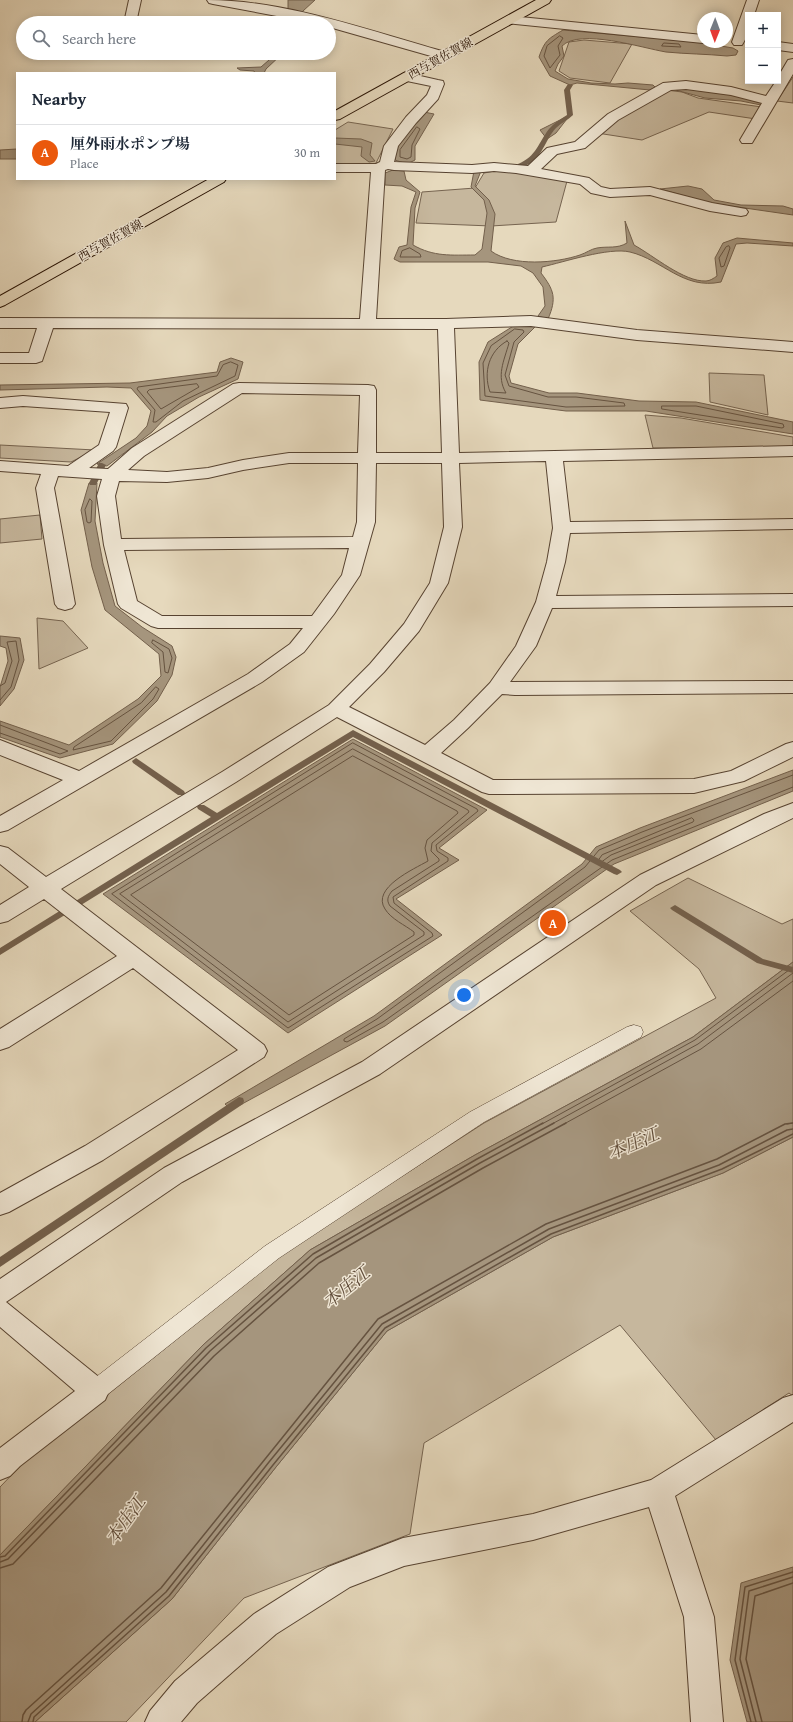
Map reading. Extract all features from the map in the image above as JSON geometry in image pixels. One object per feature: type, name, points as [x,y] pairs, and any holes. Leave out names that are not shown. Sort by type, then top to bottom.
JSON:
[{"type":"main road","name":"西与賀佐賀線","points":[[336,115],[545,0]]},
{"type":"main road","name":"西与賀佐賀線","points":[[0,302],[217,180]]},
{"type":"street","points":[[132,16],[136,0]]},
{"type":"street","points":[[213,0],[304,16]]},
{"type":"street","points":[[738,42],[753,0]]},
{"type":"street","points":[[510,20],[697,37]]},
{"type":"street","points":[[336,25],[445,56]]},
{"type":"street","points":[[781,46],[793,48]]},
{"type":"street","points":[[747,140],[793,63]]},
{"type":"street","points":[[368,324],[382,166],[391,146],[411,120],[433,96],[438,84],[407,77]]},
{"type":"street","points":[[530,171],[552,151],[580,145],[613,117],[668,86],[686,85],[731,91],[770,100]]},
{"type":"street","points":[[336,168],[394,166],[472,169],[483,167],[502,167],[584,181],[596,190],[610,193],[650,191],[710,207],[741,212]]},
{"type":"street","points":[[0,323],[446,324],[531,321],[637,335],[793,347]]},
{"type":"street","points":[[0,358],[36,358],[46,323]]},
{"type":"street","points":[[0,915],[45,889],[336,709],[378,668],[412,627],[439,583],[452,526],[446,324]]},
{"type":"street","points":[[0,824],[255,678],[297,648],[318,622],[351,575],[366,522],[368,390],[239,388],[138,452],[94,473]]},
{"type":"street","points":[[0,403],[23,401],[120,408],[107,447],[94,473]]},
{"type":"street","points":[[0,466],[167,477],[208,474],[243,465],[289,458],[451,458],[793,451]]},
{"type":"street","points":[[427,754],[461,724],[497,687],[526,646],[545,602],[556,562],[562,528],[554,455]]},
{"type":"street","points":[[51,469],[45,488],[65,604]]},
{"type":"street","points":[[94,473],[106,496],[113,545],[128,604],[158,622],[318,622]]},
{"type":"street","points":[[562,528],[793,524]]},
{"type":"street","points":[[113,545],[360,542]]},
{"type":"street","points":[[545,602],[793,600]]},
{"type":"street","points":[[497,687],[515,689],[793,687]]},
{"type":"street","points":[[336,709],[427,754],[489,787],[694,786],[737,776],[793,749]]},
{"type":"street","points":[[0,747],[80,779]]},
{"type":"street","points":[[0,1293],[173,1176],[370,1068],[648,880],[793,810]]},
{"type":"street","points":[[0,853],[255,1051],[94,1153],[0,1205]]},
{"type":"street","points":[[0,1041],[133,957]]},
{"type":"street","points":[[0,1312],[95,1391],[10,1456],[0,1467]]},
{"type":"street","points":[[161,1722],[186,1692],[265,1624],[339,1577],[403,1552],[533,1527],[658,1491],[793,1407]]},
{"type":"street","points":[[658,1491],[699,1616],[707,1722]]},
{"type":"lane","points":[[95,1391],[279,1248],[477,1117],[634,1032]]},
{"type":"shaded area","points":[[584,40],[632,44],[610,83],[570,78],[559,71],[569,42]]},
{"type":"shaded area","points":[[793,77],[793,103],[777,101]]},
{"type":"shaded area","points":[[666,90],[682,92],[698,98],[762,107],[756,119],[709,112],[642,140],[597,133],[617,116]]},
{"type":"shaded area","points":[[348,122],[393,129],[375,165],[336,165],[336,129]]},
{"type":"shaded area","points":[[501,170],[567,181],[556,222],[491,226],[416,223],[422,192],[475,188],[484,173]]},
{"type":"shaded area","points":[[709,373],[764,375],[768,415],[710,402]]},
{"type":"shaded area","points":[[645,415],[681,418],[793,437],[793,447],[653,448]]},
{"type":"shaded area","points":[[0,445],[95,450],[71,462],[0,458]]},
{"type":"shaded area","points":[[40,515],[42,539],[0,543],[0,519]]},
{"type":"shaded area","points":[[37,618],[63,621],[88,648],[39,669]]},
{"type":"shaded area","points":[[688,878],[782,924],[793,919],[793,962],[693,1037],[475,1155],[310,1250],[203,1345],[0,1555],[0,1487],[24,1462],[285,1252],[484,1123],[716,998],[699,969],[630,911]]},
{"type":"shaded area","points":[[793,1137],[793,1396],[789,1393],[716,1440],[620,1325],[424,1443],[410,1534],[244,1598],[126,1722],[35,1722],[172,1599],[276,1467],[387,1331],[553,1237],[723,1173]]},
{"type":"water","points":[[288,0],[315,0],[303,11],[301,16],[284,16],[288,8]]},
{"type":"water","points":[[563,30],[697,42],[697,48],[733,48],[738,51],[736,55],[727,56],[666,52],[596,39],[571,41],[562,46],[564,56],[555,71],[568,79],[591,83],[628,83],[653,85],[655,87],[650,90],[577,83],[570,85],[550,76],[539,57],[548,40]]},
{"type":"water","points":[[269,60],[276,60],[264,72],[240,70],[237,68],[261,67]]},
{"type":"water","points":[[676,86],[704,89],[762,102],[761,105],[741,101],[705,98],[672,89]]},
{"type":"water","points":[[424,112],[434,114],[415,146],[415,160],[407,164],[395,160],[396,148]]},
{"type":"water","points":[[570,115],[556,133],[547,139],[540,130]]},
{"type":"water","points":[[336,138],[361,139],[372,143],[370,155],[375,161],[369,162],[361,156],[362,147],[336,144]]},
{"type":"water","points":[[16,149],[16,159],[0,159],[0,150]]},
{"type":"water","points":[[393,170],[404,171],[406,180],[420,192],[415,208],[413,245],[428,252],[450,255],[475,255],[482,249],[487,213],[484,200],[471,187],[474,171],[481,171],[475,186],[489,200],[495,214],[491,251],[511,260],[535,262],[559,260],[580,255],[601,247],[616,247],[623,245],[627,243],[625,221],[634,245],[669,268],[697,280],[707,281],[717,276],[715,258],[723,243],[737,238],[793,243],[793,246],[747,243],[736,244],[721,282],[695,282],[684,278],[642,256],[621,251],[599,253],[542,267],[541,273],[549,284],[553,294],[553,305],[548,319],[538,316],[545,306],[543,287],[533,273],[521,266],[488,262],[400,262],[394,259],[399,247],[407,245],[411,207],[416,192],[402,186],[385,185],[385,173]]},
{"type":"water","points":[[688,186],[702,189],[714,200],[741,205],[783,206],[793,209],[793,215],[710,203],[660,189]]},
{"type":"water","points":[[515,325],[535,327],[518,344],[509,376],[511,383],[549,393],[577,393],[639,401],[696,402],[793,422],[793,434],[646,411],[566,411],[480,400],[479,362],[488,342]]},
{"type":"water","points":[[231,358],[243,362],[238,379],[199,397],[167,416],[152,432],[107,466],[97,464],[136,438],[147,426],[151,411],[131,388],[107,387],[0,390],[0,385],[130,383],[217,372],[220,362]]},
{"type":"water","points":[[89,483],[97,483],[95,521],[103,563],[115,606],[142,627],[172,646],[176,657],[172,675],[157,701],[113,744],[60,758],[0,737],[0,721],[69,745],[138,699],[161,676],[159,654],[105,610],[92,567],[81,510]]},
{"type":"water","points":[[0,636],[20,638],[24,660],[14,689],[0,706],[0,687],[8,661],[6,648],[0,646]]},
{"type":"water","points":[[353,739],[487,810],[439,848],[459,860],[396,899],[442,935],[288,1033],[103,894]]},
{"type":"water","points":[[793,770],[793,791],[614,864],[385,1026],[231,1110],[225,1104],[374,1016],[582,864],[596,847],[640,828]]},
{"type":"water","name":"本庄江","points":[[793,962],[793,1137],[723,1173],[553,1237],[387,1331],[276,1467],[172,1599],[35,1722],[0,1722],[0,1555],[203,1345],[310,1250],[475,1155],[693,1037]]},
{"type":"water","points":[[793,1567],[793,1722],[747,1722],[730,1660],[741,1583]]},
{"type":"waterway","points":[[520,165],[532,159],[552,129],[570,115],[567,90],[570,85]]},
{"type":"waterway","points":[[93,483],[102,465]]},
{"type":"waterway","points":[[0,952],[353,733],[617,872]]},
{"type":"waterway","points":[[136,761],[181,793]]},
{"type":"waterway","points":[[201,807],[216,817]]},
{"type":"waterway","points":[[675,908],[760,961],[793,970]]},
{"type":"waterway","points":[[0,1263],[239,1101]]},
{"type":"place","name":"厘外雨水ポンプ場","points":[[553,923]]}]
